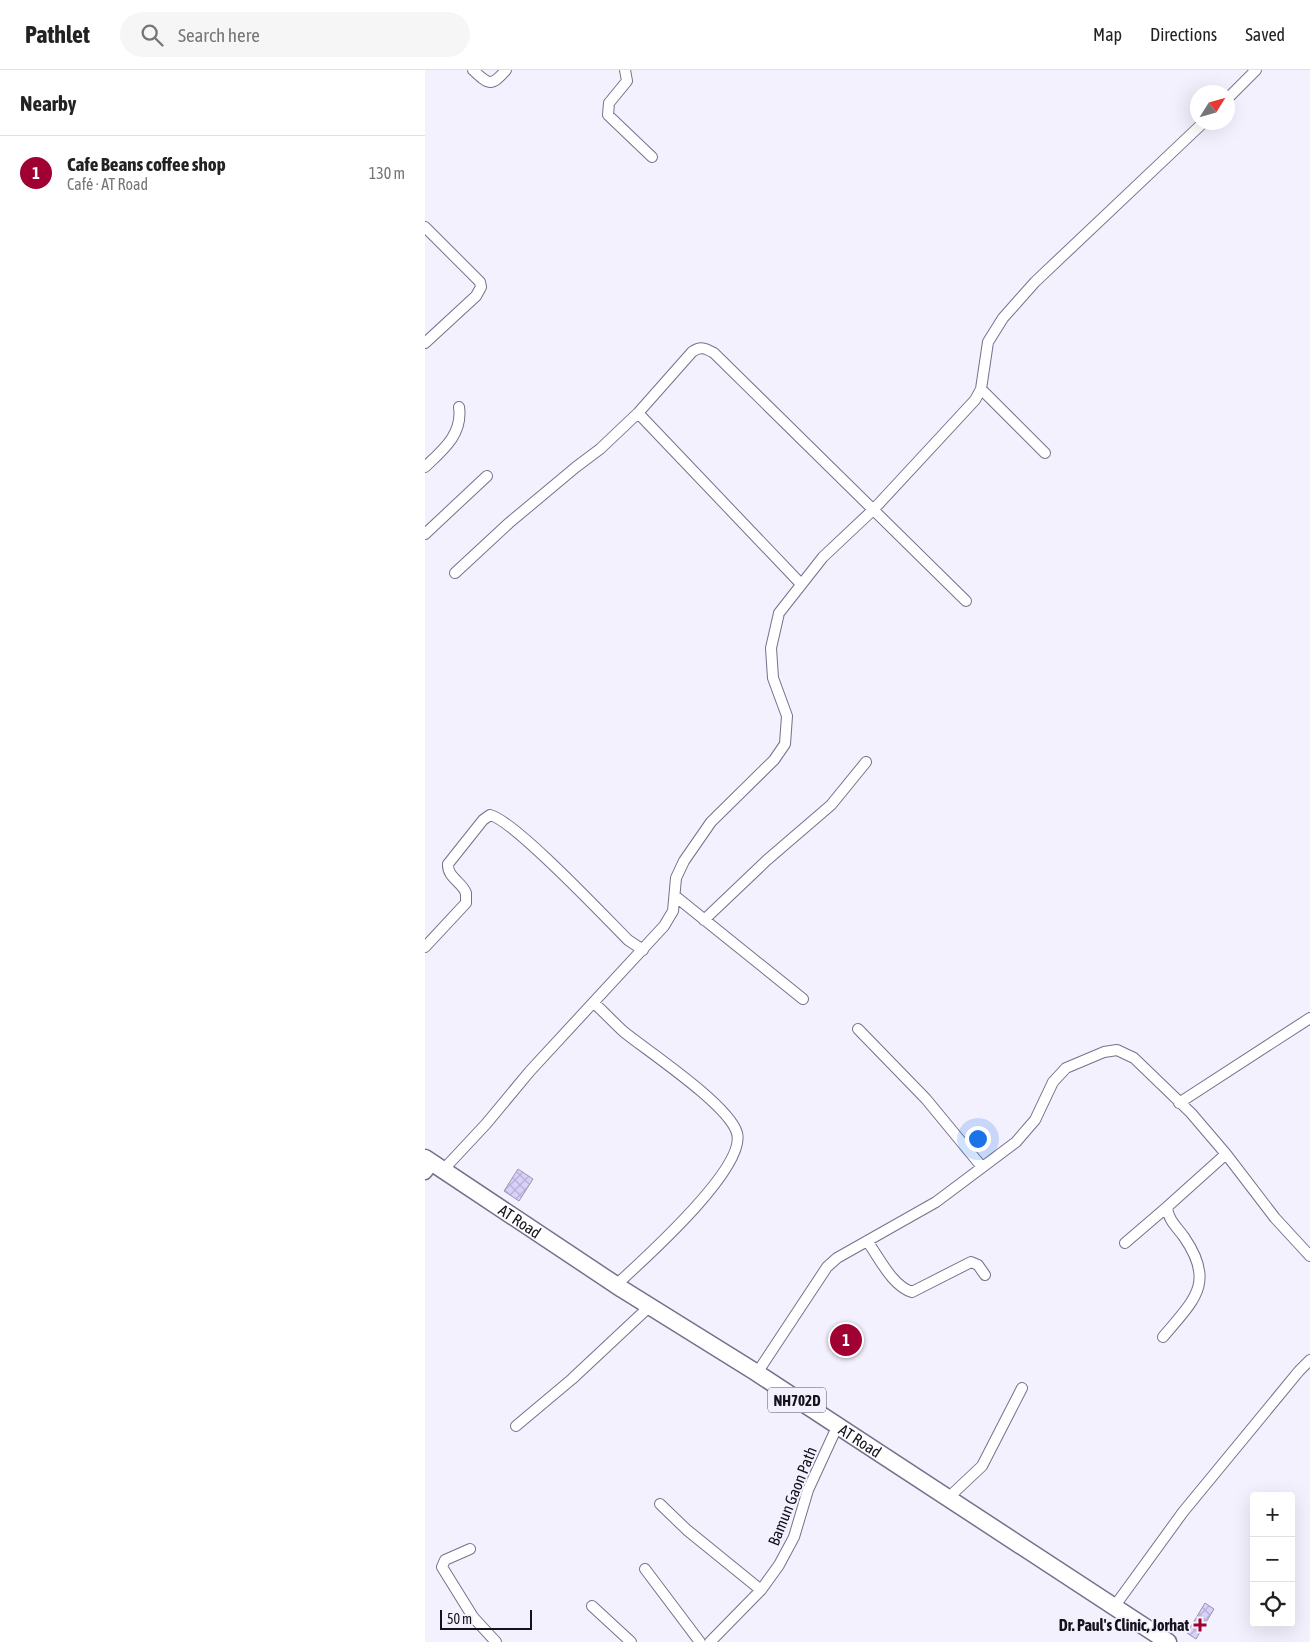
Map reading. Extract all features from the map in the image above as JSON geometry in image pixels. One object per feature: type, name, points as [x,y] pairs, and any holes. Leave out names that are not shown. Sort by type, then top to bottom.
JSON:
[{"type":"highway","name":"AT Road","points":[[431,1166],[757,1373],[1168,1642]]},
{"type":"street","points":[[473,70],[484,81],[490,83],[497,81],[507,70]]},
{"type":"street","points":[[625,70],[627,80],[609,103],[607,108],[608,115],[652,157]]},
{"type":"street","points":[[1235,91],[1256,70]]},
{"type":"street","points":[[431,1166],[594,1003],[643,950],[673,911],[676,878],[684,860],[711,822],[774,760],[785,744],[787,716],[773,678],[771,648],[779,613],[823,557],[873,509],[949,429],[981,389],[988,342],[1003,318],[1035,282],[1195,130]]},
{"type":"street","points":[[425,227],[480,282],[481,287],[476,296],[425,343]]},
{"type":"street","points":[[455,573],[509,523],[576,467],[600,450],[638,413],[692,352],[697,348],[706,348],[714,353],[966,601]]},
{"type":"street","points":[[981,389],[1045,453]]},
{"type":"street","points":[[425,466],[453,438],[461,418],[459,407]]},
{"type":"street","points":[[638,413],[801,584]]},
{"type":"street","points":[[425,534],[487,476]]},
{"type":"street","points":[[704,920],[767,860],[818,817],[866,762]]},
{"type":"street","points":[[425,947],[466,903],[467,893],[451,875],[448,864],[483,820],[490,815],[502,820],[545,858],[628,940],[643,950]]},
{"type":"street","points":[[675,896],[803,1000]]},
{"type":"street","points":[[594,1003],[623,1031],[705,1095],[731,1122],[737,1134],[733,1160],[723,1173],[662,1242],[616,1285]]},
{"type":"street","points":[[1179,1103],[1310,1018]]},
{"type":"street","points":[[858,1029],[926,1099],[982,1167]]},
{"type":"street","points":[[757,1373],[827,1267],[837,1258],[936,1202],[1026,1133],[1035,1120],[1053,1082],[1066,1068],[1104,1052],[1117,1050],[1134,1058],[1226,1154],[1275,1218],[1310,1256]]},
{"type":"street","points":[[1125,1243],[1226,1154]]},
{"type":"street","points":[[1163,1336],[1195,1295],[1201,1273],[1191,1247],[1171,1221],[1167,1207]]},
{"type":"street","points":[[867,1241],[905,1290],[912,1292],[971,1262],[977,1265],[985,1275]]},
{"type":"street","points":[[516,1426],[572,1379],[650,1306]]},
{"type":"street","points":[[1114,1607],[1183,1512],[1310,1360]]},
{"type":"street","points":[[947,1499],[982,1466],[1022,1388]]},
{"type":"street","name":"Bamun Gaon Path","points":[[710,1642],[761,1590],[779,1565],[794,1536],[808,1490],[837,1427]]},
{"type":"street","points":[[660,1504],[687,1530],[761,1590]]},
{"type":"street","points":[[470,1549],[445,1560],[443,1567],[473,1617],[496,1642]]},
{"type":"street","points":[[645,1569],[700,1642]]},
{"type":"street","points":[[591,1606],[631,1642]]},
{"type":"building","points":[[518,1169],[533,1179],[519,1201],[504,1191]]},
{"type":"building","points":[[1205,1603],[1214,1609],[1196,1639],[1187,1633]]},
{"type":"place","name":"Cafe Beans coffee shop","points":[[846,1340]]},
{"type":"place","name":"Dr. Paul's Clinic, Jorhat","points":[[1200,1625]]}]
